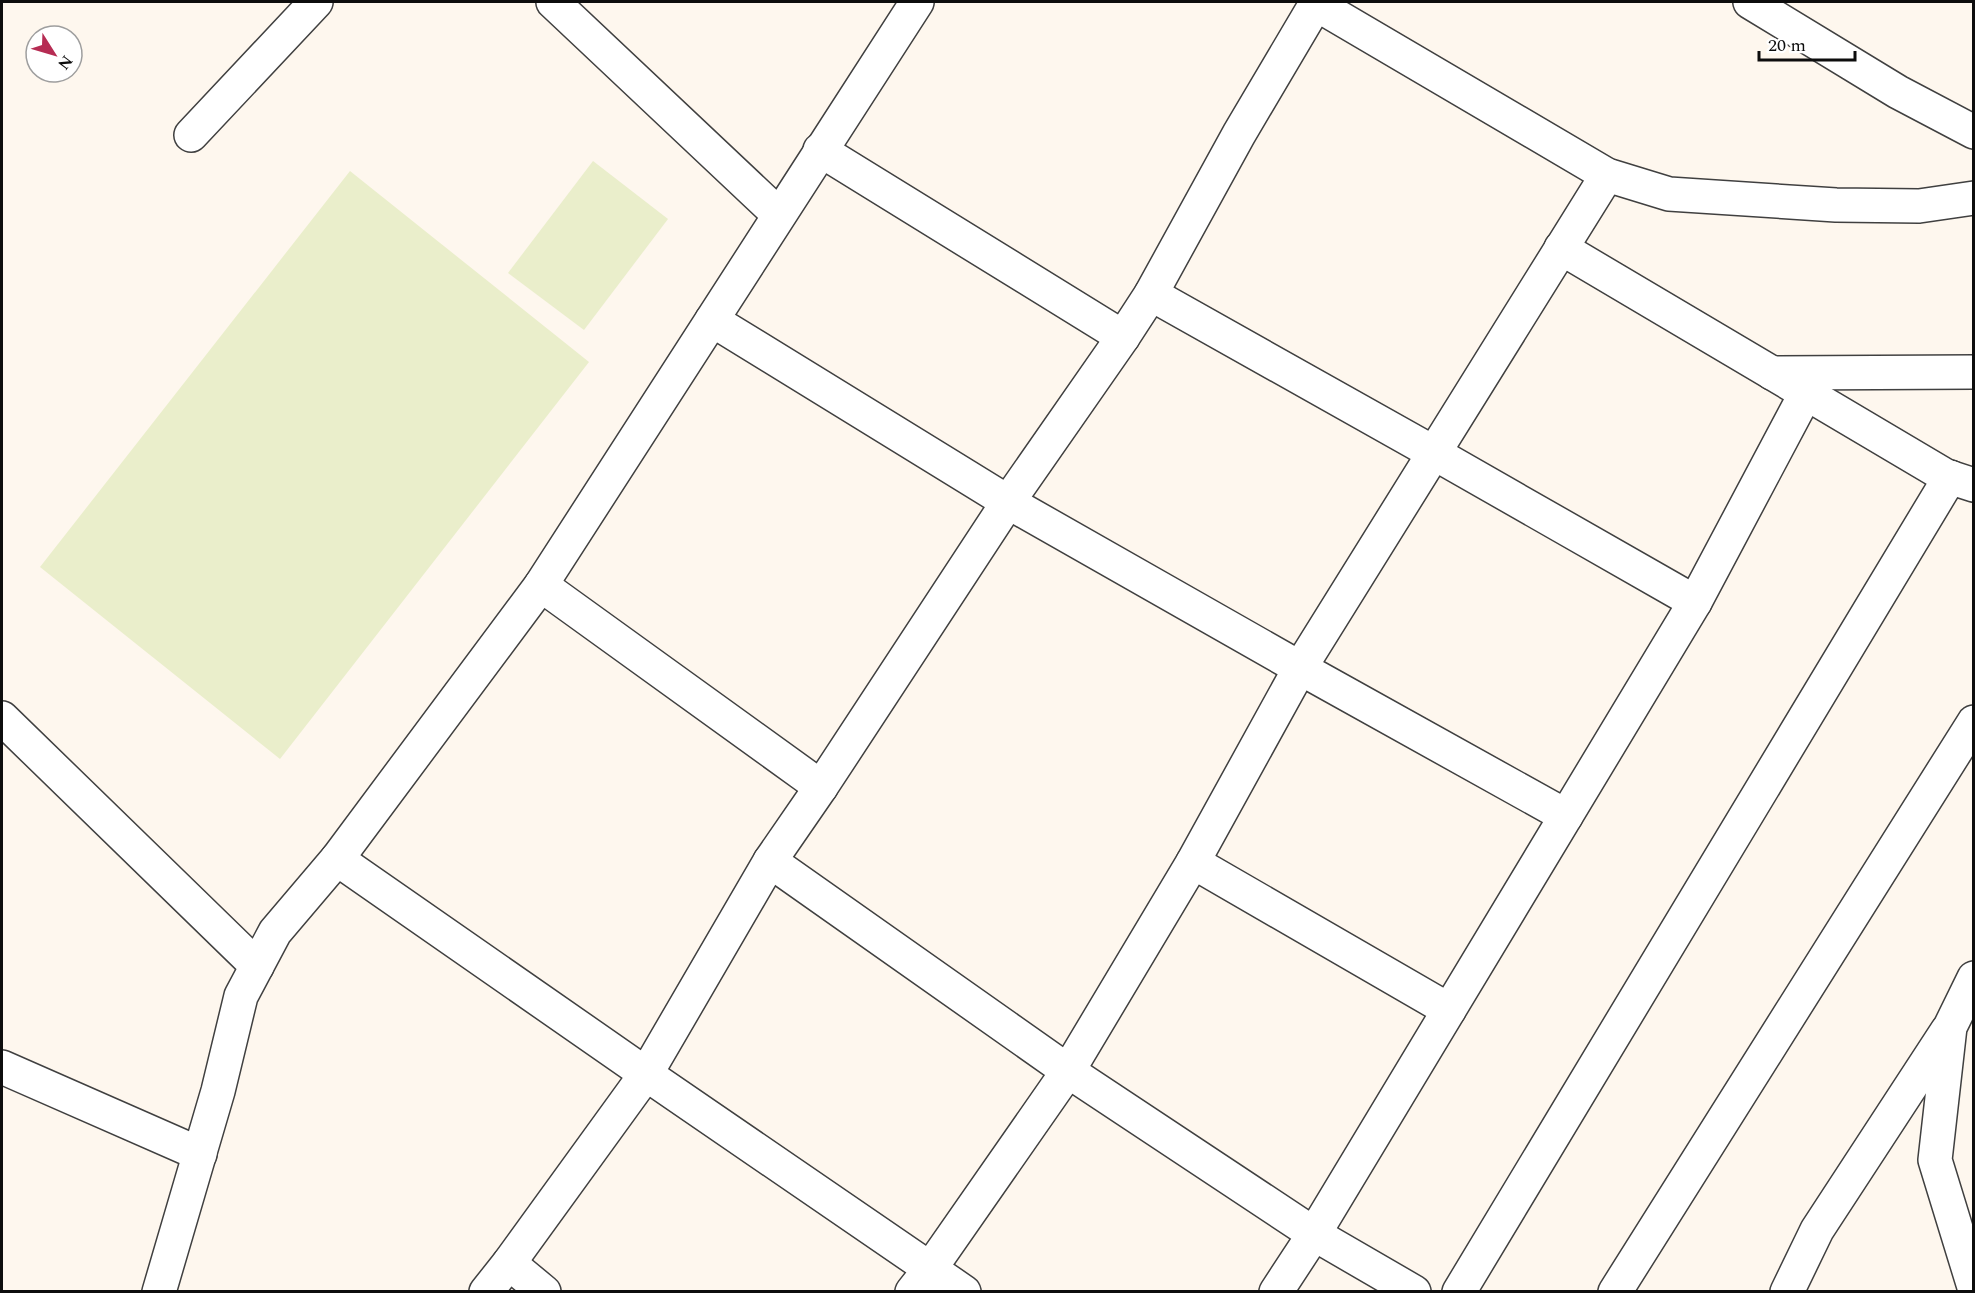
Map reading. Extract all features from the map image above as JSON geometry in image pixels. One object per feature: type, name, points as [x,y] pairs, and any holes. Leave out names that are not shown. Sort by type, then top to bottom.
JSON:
[{"type":"street","points":[[191,135],[316,2]]},
{"type":"street","points":[[553,2],[778,214]]},
{"type":"street","points":[[159,1292],[218,1091],[241,996],[276,932],[337,859],[541,585],[778,214],[917,2]]},
{"type":"street","points":[[1750,2],[1898,92],[1974,132]]},
{"type":"street","points":[[486,1292],[646,1074],[770,861],[1008,502],[1151,294],[1239,134],[1317,3],[1607,175],[1669,194],[1836,205],[1918,206],[1974,198]]},
{"type":"street","points":[[820,150],[1123,337]]},
{"type":"street","points":[[921,1280],[1068,1071],[1193,862],[1300,668],[1607,175]]},
{"type":"street","points":[[1459,1292],[1962,481],[1806,393],[1561,248]]},
{"type":"street","points":[[1151,294],[1695,602]]},
{"type":"street","points":[[712,320],[1008,502],[1566,816]]},
{"type":"street","points":[[1772,373],[1974,372]]},
{"type":"street","points":[[1276,1292],[1314,1234],[1695,602],[1806,393]]},
{"type":"street","points":[[541,585],[821,787]]},
{"type":"street","points":[[2,718],[257,966]]},
{"type":"street","points":[[1615,1292],[1974,722]]},
{"type":"street","points":[[337,859],[646,1074],[921,1280],[964,1292]]},
{"type":"street","points":[[770,861],[1068,1071],[1314,1234],[1414,1292]]},
{"type":"street","points":[[1193,862],[1449,1010]]},
{"type":"street","points":[[1787,1292],[1817,1230],[1950,1027],[1974,978]]},
{"type":"street","points":[[1950,1027],[1935,1160],[1974,1287]]},
{"type":"street","points":[[2,1067],[200,1154]]},
{"type":"street","points":[[509,1263],[544,1292]]},
{"type":"green space","points":[[593,161],[668,219],[584,330],[508,273]]},
{"type":"green space","points":[[350,171],[589,362],[280,759],[40,567]]}]
